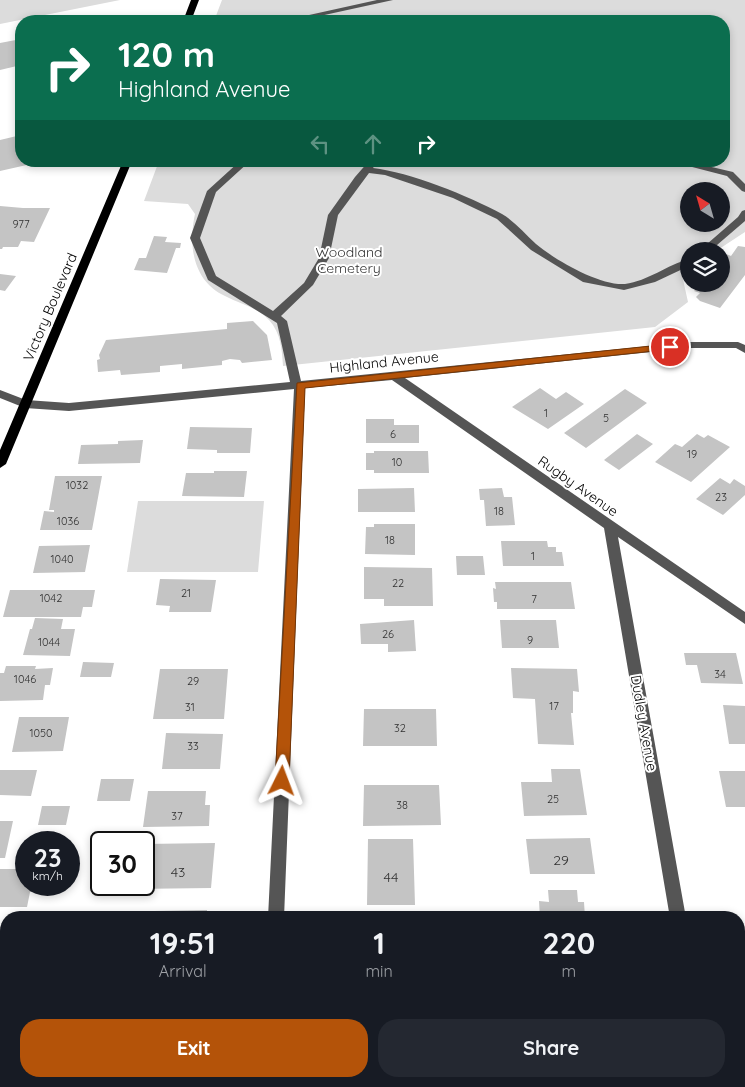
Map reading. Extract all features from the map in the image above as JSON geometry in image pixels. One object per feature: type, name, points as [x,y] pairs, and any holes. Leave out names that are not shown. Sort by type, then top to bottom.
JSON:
[{"type":"main road","points":[[189,15],[195,0]]},
{"type":"main road","name":"Victory Boulevard","points":[[0,464],[125,167]]},
{"type":"street","points":[[315,15],[389,0]]},
{"type":"street","points":[[239,167],[212,191],[195,238],[212,278],[282,321],[298,386],[276,911]]},
{"type":"street","points":[[274,316],[308,285],[324,258],[333,215],[358,178],[369,167]]},
{"type":"street","points":[[375,167],[456,196],[500,217],[535,248],[587,280],[624,287],[652,280],[680,266]]},
{"type":"street","points":[[699,167],[730,174],[745,189]]},
{"type":"street","points":[[715,242],[742,219],[745,213]]},
{"type":"street","name":"Highland Avenue","points":[[0,394],[26,404],[69,407],[298,386],[689,345],[742,344]]},
{"type":"street","name":"Rugby Avenue","points":[[394,376],[610,528],[745,619]]},
{"type":"street","name":"Dudley Avenue","points":[[610,528],[677,911]]},
{"type":"green space","points":[[0,0],[120,0],[45,15],[15,15],[15,21],[0,24]]},
{"type":"green space","name":"Woodland Cemetery","points":[[222,0],[745,0],[745,232],[730,242],[680,242],[680,292],[686,292],[688,302],[655,327],[283,366],[278,336],[269,320],[254,309],[214,289],[200,272],[193,250],[192,238],[195,214],[188,204],[144,201],[157,167],[730,167],[730,15],[216,15]]},
{"type":"green space","points":[[138,501],[264,501],[258,572],[127,572]]},
{"type":"building","points":[[15,40],[15,66],[0,70],[0,43]]},
{"type":"building","points":[[15,136],[15,167],[18,167],[0,171],[0,140]]},
{"type":"building","points":[[0,206],[50,208],[34,242],[21,241],[18,247],[3,247],[0,249]]},
{"type":"building","points":[[154,236],[167,237],[165,242],[181,243],[180,248],[176,248],[167,273],[134,270],[139,258],[146,258]]},
{"type":"building","points":[[738,246],[745,247],[745,275],[720,308],[700,301],[696,297],[700,293],[697,292],[730,292],[731,256]]},
{"type":"building","points":[[0,274],[16,276],[5,291],[0,290]]},
{"type":"building","points":[[253,321],[267,335],[272,360],[242,363],[240,360],[230,359],[222,361],[222,365],[182,369],[182,364],[160,366],[160,372],[121,375],[120,370],[98,372],[97,360],[100,359],[99,355],[106,340],[227,329],[227,323]]},
{"type":"building","points":[[540,388],[556,399],[566,392],[584,404],[548,429],[512,407]]},
{"type":"building","points":[[625,389],[647,403],[586,448],[564,433]]},
{"type":"building","points":[[366,419],[394,419],[394,425],[419,425],[419,443],[366,443]]},
{"type":"building","points":[[190,427],[252,428],[250,453],[217,453],[217,450],[187,449]]},
{"type":"building","points":[[637,434],[653,444],[619,470],[604,460]]},
{"type":"building","points":[[697,434],[704,438],[708,435],[730,447],[691,482],[655,462],[675,444],[682,447]]},
{"type":"building","points":[[143,440],[140,463],[78,464],[81,445],[118,444],[118,441]]},
{"type":"building","points":[[374,451],[428,451],[429,473],[374,473],[374,470],[366,470],[366,453],[374,453]]},
{"type":"building","points":[[214,471],[247,471],[244,497],[182,496],[186,473],[214,473]]},
{"type":"building","points":[[55,476],[102,476],[92,530],[40,530],[44,511],[54,512],[54,510],[49,510]]},
{"type":"building","points":[[720,478],[730,484],[734,479],[745,486],[745,495],[723,515],[696,499]]},
{"type":"building","points":[[414,488],[415,512],[358,512],[358,489]]},
{"type":"building","points":[[502,488],[504,497],[512,497],[515,525],[486,526],[484,500],[480,500],[479,489]]},
{"type":"building","points":[[374,524],[415,524],[415,555],[365,554],[366,527],[374,527]]},
{"type":"building","points":[[501,541],[547,541],[548,547],[556,547],[556,552],[562,552],[564,566],[503,566]]},
{"type":"building","points":[[90,545],[85,572],[33,573],[39,546]]},
{"type":"building","points":[[456,556],[483,556],[485,575],[457,575]]},
{"type":"building","points":[[364,567],[432,568],[433,606],[384,606],[384,599],[364,599]]},
{"type":"building","points":[[160,579],[216,580],[211,612],[169,612],[170,606],[156,605]]},
{"type":"building","points":[[495,582],[571,582],[575,609],[497,609],[497,602],[494,602],[493,588],[496,589]]},
{"type":"building","points":[[10,590],[95,590],[92,607],[83,607],[81,617],[3,617]]},
{"type":"building","points":[[35,618],[63,619],[61,629],[75,629],[70,656],[23,655]]},
{"type":"building","points":[[414,620],[416,651],[388,652],[388,644],[361,644],[360,624]]},
{"type":"building","points":[[500,620],[556,620],[559,648],[502,648]]},
{"type":"building","points":[[684,653],[736,653],[743,684],[701,683],[697,665],[686,665]]},
{"type":"building","points":[[83,662],[114,663],[111,677],[80,677]]},
{"type":"building","points":[[6,666],[36,666],[35,669],[53,668],[50,685],[45,685],[43,700],[0,701],[0,673],[4,673]]},
{"type":"building","points":[[511,668],[577,669],[579,692],[573,691],[573,713],[571,713],[574,745],[538,744],[535,699],[513,698]]},
{"type":"building","points":[[160,669],[228,669],[224,719],[153,719]]},
{"type":"building","points":[[723,705],[745,706],[745,744],[729,744]]},
{"type":"building","points":[[364,709],[436,709],[437,746],[363,746]]},
{"type":"building","points":[[19,717],[69,717],[63,751],[12,752]]},
{"type":"building","points":[[166,733],[223,734],[220,769],[162,769]]},
{"type":"building","points":[[551,769],[580,769],[587,815],[524,816],[521,782],[552,782]]},
{"type":"building","points":[[0,770],[37,770],[31,796],[0,795]]},
{"type":"building","points":[[719,771],[745,771],[745,807],[726,807]]},
{"type":"building","points":[[101,779],[134,779],[130,801],[97,801]]},
{"type":"building","points":[[364,785],[439,785],[441,825],[363,826]]},
{"type":"building","points":[[148,791],[206,791],[205,805],[210,805],[209,826],[143,827]]},
{"type":"building","points":[[42,806],[70,806],[66,825],[38,825]]},
{"type":"building","points":[[0,821],[13,821],[5,858],[0,858]]},
{"type":"building","points":[[590,838],[595,874],[530,874],[526,839]]},
{"type":"building","points":[[368,839],[413,839],[415,905],[367,905]]},
{"type":"building","points":[[215,843],[211,888],[155,889],[155,844]]},
{"type":"building","points":[[0,869],[15,869],[15,896],[29,896],[27,907],[0,907]]},
{"type":"building","points":[[548,890],[577,890],[578,902],[584,902],[585,911],[540,911],[539,901],[549,902]]},
{"type":"building","points":[[207,910],[207,911],[154,911]]},
{"type":"route","points":[[282,781],[300,386],[670,347]]}]
